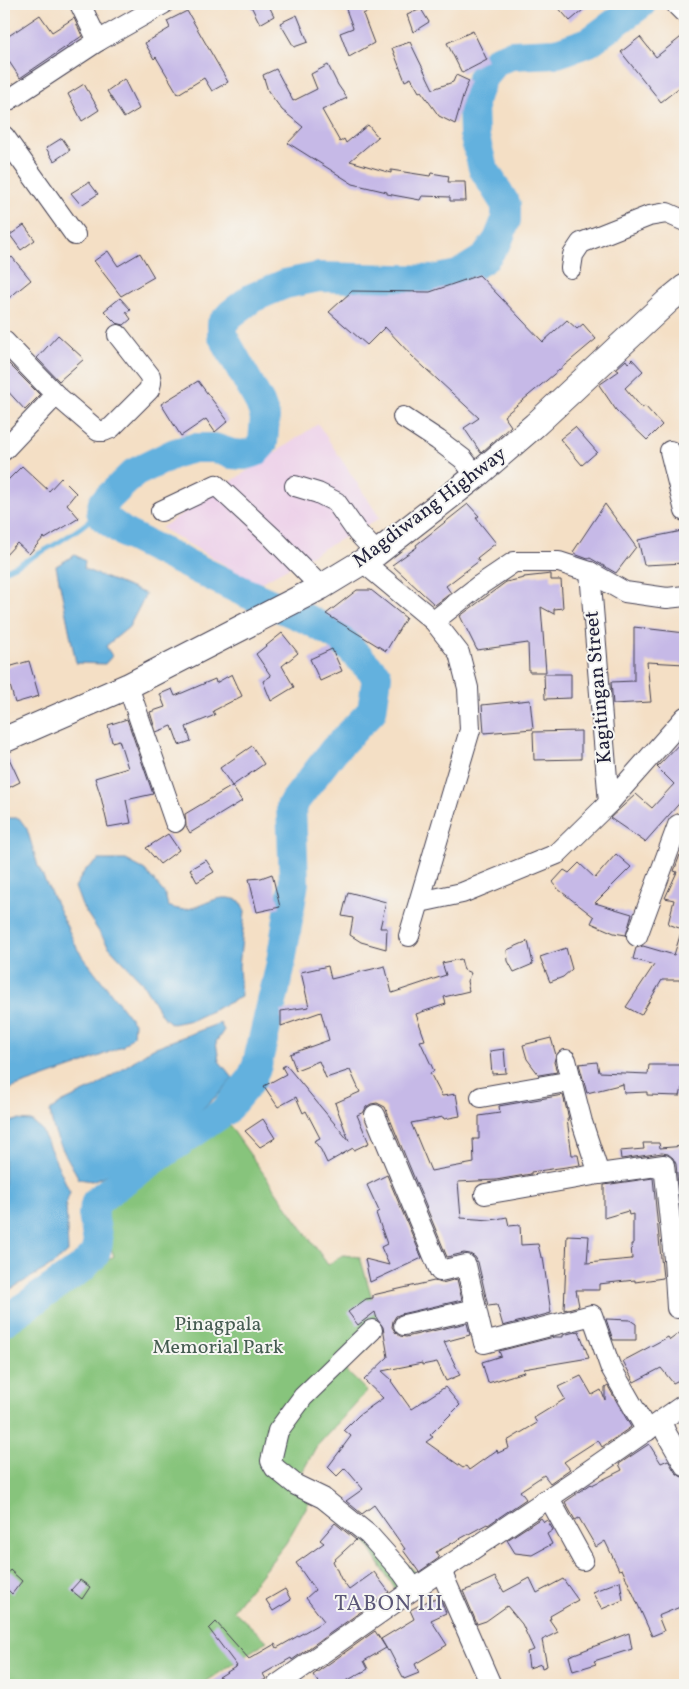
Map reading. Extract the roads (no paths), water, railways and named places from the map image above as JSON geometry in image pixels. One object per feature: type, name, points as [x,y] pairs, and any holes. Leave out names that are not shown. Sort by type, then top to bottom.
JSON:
[{"type":"main road","points":[[679,4],[685,10]]},
{"type":"main road","name":"Magdiwang Highway","points":[[4,740],[128,686],[321,587],[370,557],[476,476],[542,419],[685,287]]},
{"type":"street","points":[[80,4],[98,41]]},
{"type":"street","points":[[4,103],[98,41],[163,4]]},
{"type":"street","points":[[4,136],[75,235]]},
{"type":"street","points":[[571,268],[573,255],[581,243],[649,216],[667,213],[685,222]]},
{"type":"street","points":[[4,341],[56,395],[98,431],[104,431],[111,428],[149,390],[151,383],[150,376],[118,335]]},
{"type":"street","points":[[6,444],[56,395]]},
{"type":"street","points":[[403,417],[463,459],[476,476]]},
{"type":"street","points":[[670,451],[685,511]]},
{"type":"street","points":[[161,511],[216,485],[272,537],[321,587]]},
{"type":"street","points":[[295,486],[336,502],[357,532],[370,557],[434,622],[459,653],[468,688],[470,730],[409,936]]},
{"type":"street","points":[[434,622],[480,585],[514,562],[559,562],[590,572],[625,592],[667,598],[685,596]]},
{"type":"street","name":"Kagitingan Street","points":[[590,572],[609,803]]},
{"type":"street","points":[[128,686],[175,822]]},
{"type":"street","points":[[420,902],[462,893],[556,854],[609,803],[685,716]]},
{"type":"street","points":[[637,936],[678,825],[685,822]]},
{"type":"street","points":[[566,1060],[582,1122],[599,1174]]},
{"type":"street","points":[[481,1097],[572,1081]]},
{"type":"street","points":[[375,1115],[440,1272],[466,1265],[484,1342],[592,1315],[610,1366],[654,1426],[666,1433],[685,1466]]},
{"type":"street","points":[[485,1194],[599,1174],[664,1165],[679,1256],[677,1308]]},
{"type":"street","points":[[404,1325],[476,1309]]},
{"type":"street","points":[[372,1330],[303,1397],[278,1431],[271,1461],[275,1468],[296,1485],[324,1498],[369,1535],[402,1572],[414,1589]]},
{"type":"street","points":[[277,1685],[685,1404]]},
{"type":"street","points":[[549,1498],[583,1560]]},
{"type":"street","points":[[440,1571],[491,1685]]},
{"type":"water","points":[[75,555],[85,561],[84,569],[146,594],[129,627],[106,646],[112,656],[105,664],[76,663],[56,566]]},
{"type":"water","points":[[4,818],[19,818],[27,829],[38,866],[78,950],[134,1023],[133,1036],[123,1046],[79,1065],[4,1091]]},
{"type":"water","points":[[99,860],[126,860],[145,870],[165,894],[168,906],[186,910],[219,899],[226,898],[240,901],[245,911],[239,966],[241,997],[192,1020],[172,1024],[162,1016],[142,982],[109,947],[82,906],[75,887],[85,870]]},
{"type":"water","points":[[220,1023],[224,1030],[216,1042],[219,1061],[233,1078],[220,1093],[159,1148],[92,1181],[79,1179],[57,1138],[50,1111],[61,1103],[95,1087],[153,1048]]},
{"type":"water","points":[[17,1120],[31,1121],[41,1129],[70,1192],[66,1204],[68,1252],[54,1264],[4,1293],[4,1124]]},
{"type":"waterway","points":[[4,1321],[83,1267],[95,1254],[98,1242],[93,1214],[96,1202],[225,1111],[251,1080],[257,1065],[280,968],[294,882],[291,806],[334,750],[372,711],[377,676],[340,638],[311,621],[244,592],[126,534],[103,517],[101,511],[103,503],[134,473],[175,453],[194,448],[214,448],[232,454],[244,455],[255,452],[263,443],[265,417],[260,403],[222,335],[222,324],[231,314],[252,298],[285,284],[319,277],[434,280],[458,275],[485,258],[498,240],[506,220],[506,205],[483,168],[474,134],[473,103],[482,78],[497,60],[512,55],[557,53],[589,42],[641,4]]},
{"type":"waterway","points":[[4,571],[55,545],[101,511]]},
{"type":"district","name":"TABON III","points":[[389,1604]]},
{"type":"park label","name":"Pinagpala Memorial Park","points":[[218,1336]]}]
